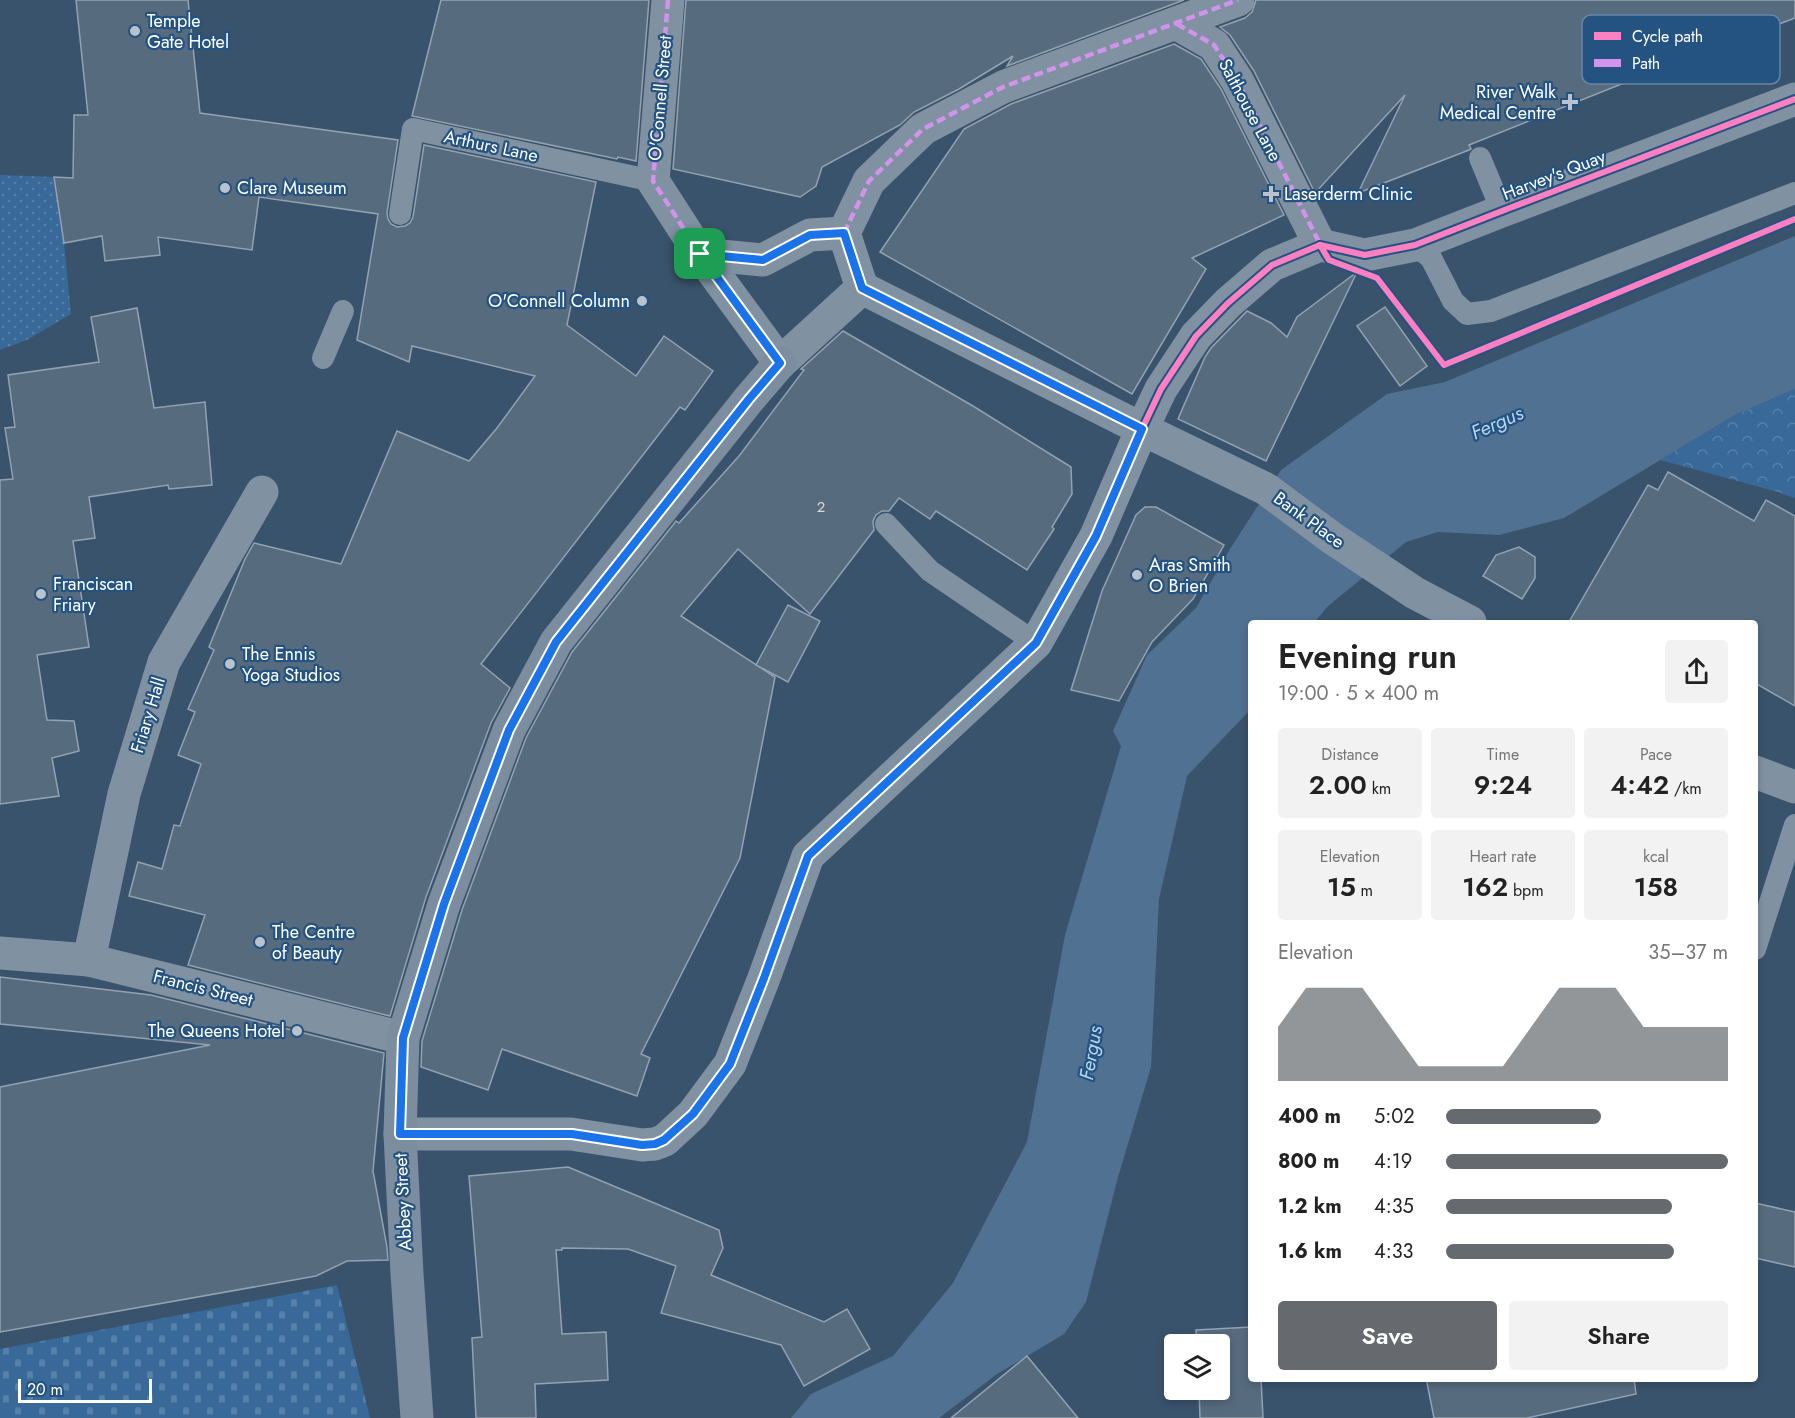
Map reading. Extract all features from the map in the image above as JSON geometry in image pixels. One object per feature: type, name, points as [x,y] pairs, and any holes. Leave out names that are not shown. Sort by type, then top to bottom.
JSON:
[{"type":"main road","name":"Abbey Street","points":[[417,1418],[400,1134],[403,1038],[444,904],[509,730],[556,642],[780,363]]},
{"type":"street","name":"O'Connell Street","points":[[668,0],[653,181],[700,254],[780,363]]},
{"type":"street","points":[[780,363],[862,288],[844,233],[869,180],[923,129],[1003,87],[1238,0]]},
{"type":"street","name":"Salthouse Lane","points":[[1177,24],[1214,45],[1237,80],[1320,245]]},
{"type":"street","name":"Harvey's Quay","points":[[1320,245],[1365,255],[1415,245],[1795,99]]},
{"type":"street","points":[[700,254],[763,260],[810,235],[844,233]]},
{"type":"street","points":[[400,1134],[572,1134],[642,1145],[655,1144],[664,1140],[693,1114],[730,1064],[808,856],[1036,643],[1096,536],[1161,389],[1196,336],[1228,303],[1272,265],[1320,245]]},
{"type":"street","name":"Bank Place","points":[[862,288],[1266,489],[1332,538],[1415,592],[1466,620]]},
{"type":"street","name":"Friary Hall","points":[[89,960],[124,794],[164,662],[262,492]]},
{"type":"street","points":[[1758,773],[1795,787]]},
{"type":"street","name":"Francis Street","points":[[0,953],[89,960],[403,1038]]},
{"type":"lane","name":"Arthurs Lane","points":[[400,214],[413,129],[653,181]]},
{"type":"lane","points":[[1480,158],[1502,211]]},
{"type":"lane","points":[[1415,245],[1431,258],[1454,301],[1467,314],[1491,311],[1795,193]]},
{"type":"lane","points":[[323,358],[343,311]]},
{"type":"lane","points":[[886,524],[930,571],[1036,643]]},
{"type":"lane","points":[[1758,940],[1795,825]]},
{"type":"green space","points":[[0,175],[54,177],[71,314],[27,340],[0,350]]},
{"type":"green space","points":[[1795,389],[1795,498],[1660,460],[1735,415]]},
{"type":"green space","points":[[337,1285],[370,1418],[0,1418],[0,1349]]},
{"type":"water","name":"Fergus","points":[[1795,236],[1795,389],[1735,415],[1564,518],[1499,535],[1438,532],[1406,542],[1327,607],[1317,620],[1248,620],[1248,712],[1187,776],[1159,899],[1151,1067],[1118,1177],[1086,1302],[1064,1334],[997,1374],[939,1418],[791,1418],[811,1394],[893,1356],[953,1283],[1027,1142],[1065,935],[1121,746],[1113,731],[1147,655],[1196,608],[1230,549],[1281,470],[1387,394],[1445,382]]},
{"type":"building","points":[[76,0],[188,0],[200,113],[398,140],[387,213],[391,224],[397,227],[410,223],[413,217],[424,145],[596,182],[567,325],[636,376],[664,336],[713,371],[685,410],[680,407],[481,664],[510,688],[491,723],[426,897],[390,1016],[188,965],[205,915],[129,896],[138,862],[162,869],[174,825],[180,826],[201,764],[178,755],[195,712],[188,709],[214,650],[209,647],[245,559],[254,543],[341,564],[397,431],[469,461],[497,428],[535,376],[412,346],[409,362],[357,340],[378,214],[259,197],[252,250],[158,237],[160,255],[105,261],[102,236],[64,243],[54,177],[73,178],[74,115],[88,115]]},
{"type":"building","points":[[441,0],[649,0],[636,161],[412,116]]},
{"type":"building","points":[[686,0],[1184,0],[1007,66],[1013,56],[959,89],[914,112],[900,125],[822,167],[816,186],[800,197],[673,169]]},
{"type":"building","points":[[1256,0],[1795,0],[1795,18],[1780,24],[1780,15],[1582,15],[1582,84],[1622,84],[1469,145],[1471,149],[1469,150],[1358,193],[1405,95],[1315,193],[1254,71],[1230,35],[1220,27],[1245,18],[1252,12]]},
{"type":"building","points":[[1174,44],[1201,59],[1221,89],[1284,215],[1192,258],[1206,269],[1132,394],[880,252],[964,129],[1011,104]]},
{"type":"building","points":[[1357,272],[1266,461],[1178,419],[1205,357],[1247,311],[1271,323],[1287,337],[1297,317]]},
{"type":"building","points":[[1385,307],[1427,366],[1400,386],[1357,326]]},
{"type":"building","name":"Franciscan Friary","points":[[137,308],[154,408],[205,402],[212,485],[169,489],[168,485],[89,497],[95,538],[73,541],[89,647],[37,655],[47,720],[74,721],[79,751],[52,758],[59,796],[0,804],[0,480],[13,479],[5,428],[15,427],[8,375],[99,362],[91,317]]},
{"type":"building","points":[[843,331],[973,406],[1071,467],[1072,494],[1052,527],[1054,529],[1027,570],[936,511],[930,519],[899,498],[889,511],[882,511],[876,515],[873,521],[874,530],[810,614],[738,549],[681,616],[775,677],[740,858],[641,1054],[650,1058],[637,1096],[502,1049],[488,1090],[421,1067],[422,1041],[462,910],[526,738],[572,652],[676,521],[679,523],[739,456],[804,370],[801,369]]},
{"type":"building","points":[[1668,472],[1754,521],[1766,500],[1795,516],[1795,706],[1758,685],[1758,620],[1570,620],[1648,485],[1658,490]]},
{"type":"building","points":[[1145,507],[1156,507],[1224,545],[1193,599],[1152,642],[1119,701],[1071,690],[1102,591],[1136,515]]},
{"type":"building","points":[[1519,547],[1535,557],[1535,578],[1522,599],[1483,576],[1496,555]]},
{"type":"building","points":[[788,605],[820,621],[788,682],[756,665]]},
{"type":"building","points":[[0,977],[151,995],[384,1053],[373,1171],[388,1260],[347,1261],[316,1276],[0,1332],[0,1087],[210,1045],[0,1024]]},
{"type":"building","points":[[568,1167],[719,1230],[723,1248],[711,1275],[824,1322],[847,1309],[870,1349],[804,1386],[781,1345],[661,1313],[676,1266],[628,1249],[562,1248],[562,1250],[556,1250],[562,1334],[606,1332],[608,1380],[535,1384],[536,1418],[476,1418],[472,1338],[482,1337],[469,1176]]},
{"type":"building","points":[[1758,1204],[1795,1212],[1795,1267],[1758,1259]]},
{"type":"building","points":[[1248,1327],[1248,1382],[1261,1382],[1263,1418],[1200,1418],[1199,1400],[1230,1400],[1230,1334],[1196,1334],[1196,1330]]},
{"type":"building","points":[[1027,1356],[1078,1418],[951,1418]]},
{"type":"building","points":[[1427,1382],[1634,1382],[1636,1394],[1527,1418],[1434,1418]]},
{"type":"marked path","points":[[668,0],[653,181],[700,254],[780,363]]},
{"type":"marked path","points":[[844,233],[869,181],[923,129],[1003,87],[1238,0]]},
{"type":"marked path","points":[[1177,24],[1214,45],[1237,80],[1322,248]]},
{"type":"marked path","points":[[844,233],[862,288]]},
{"type":"marked path","points":[[700,254],[763,260],[810,235],[844,233]]},
{"type":"cycle path","points":[[1320,245],[1365,255],[1415,245],[1795,99]]},
{"type":"cycle path","points":[[1320,245],[1329,260],[1377,278],[1444,365],[1795,219]]},
{"type":"cycle path","points":[[400,1134],[571,1134],[642,1145],[665,1140],[693,1114],[730,1064],[808,856],[1036,643],[1096,536],[1161,389],[1196,336],[1228,303],[1272,265],[1320,245]]},
{"type":"place","name":"Temple Gate Hotel","points":[[135,31]]},
{"type":"place","name":"River Walk Medical Centre","points":[[1570,102]]},
{"type":"place","name":"Clare Museum","points":[[225,188]]},
{"type":"place","name":"Laserderm Clinic","points":[[1271,194]]},
{"type":"place","name":"O'Connell Column","points":[[642,301]]},
{"type":"place","name":"Aras Smith O Brien","points":[[1137,575]]},
{"type":"place","name":"Franciscan Friary","points":[[41,594]]},
{"type":"place","name":"The Ennis Yoga Studios","points":[[230,664]]},
{"type":"place","name":"The Centre of Beauty","points":[[260,942]]},
{"type":"place","name":"The Queens Hotel","points":[[297,1031]]},
{"type":"route","points":[[844,233],[862,288],[1142,429],[1096,536],[1036,643],[808,856],[730,1064],[693,1114],[664,1140],[655,1144],[642,1145],[572,1134],[400,1134],[403,1038],[444,904],[509,730],[556,642],[780,363],[700,254],[763,260],[810,235],[844,233]]}]
